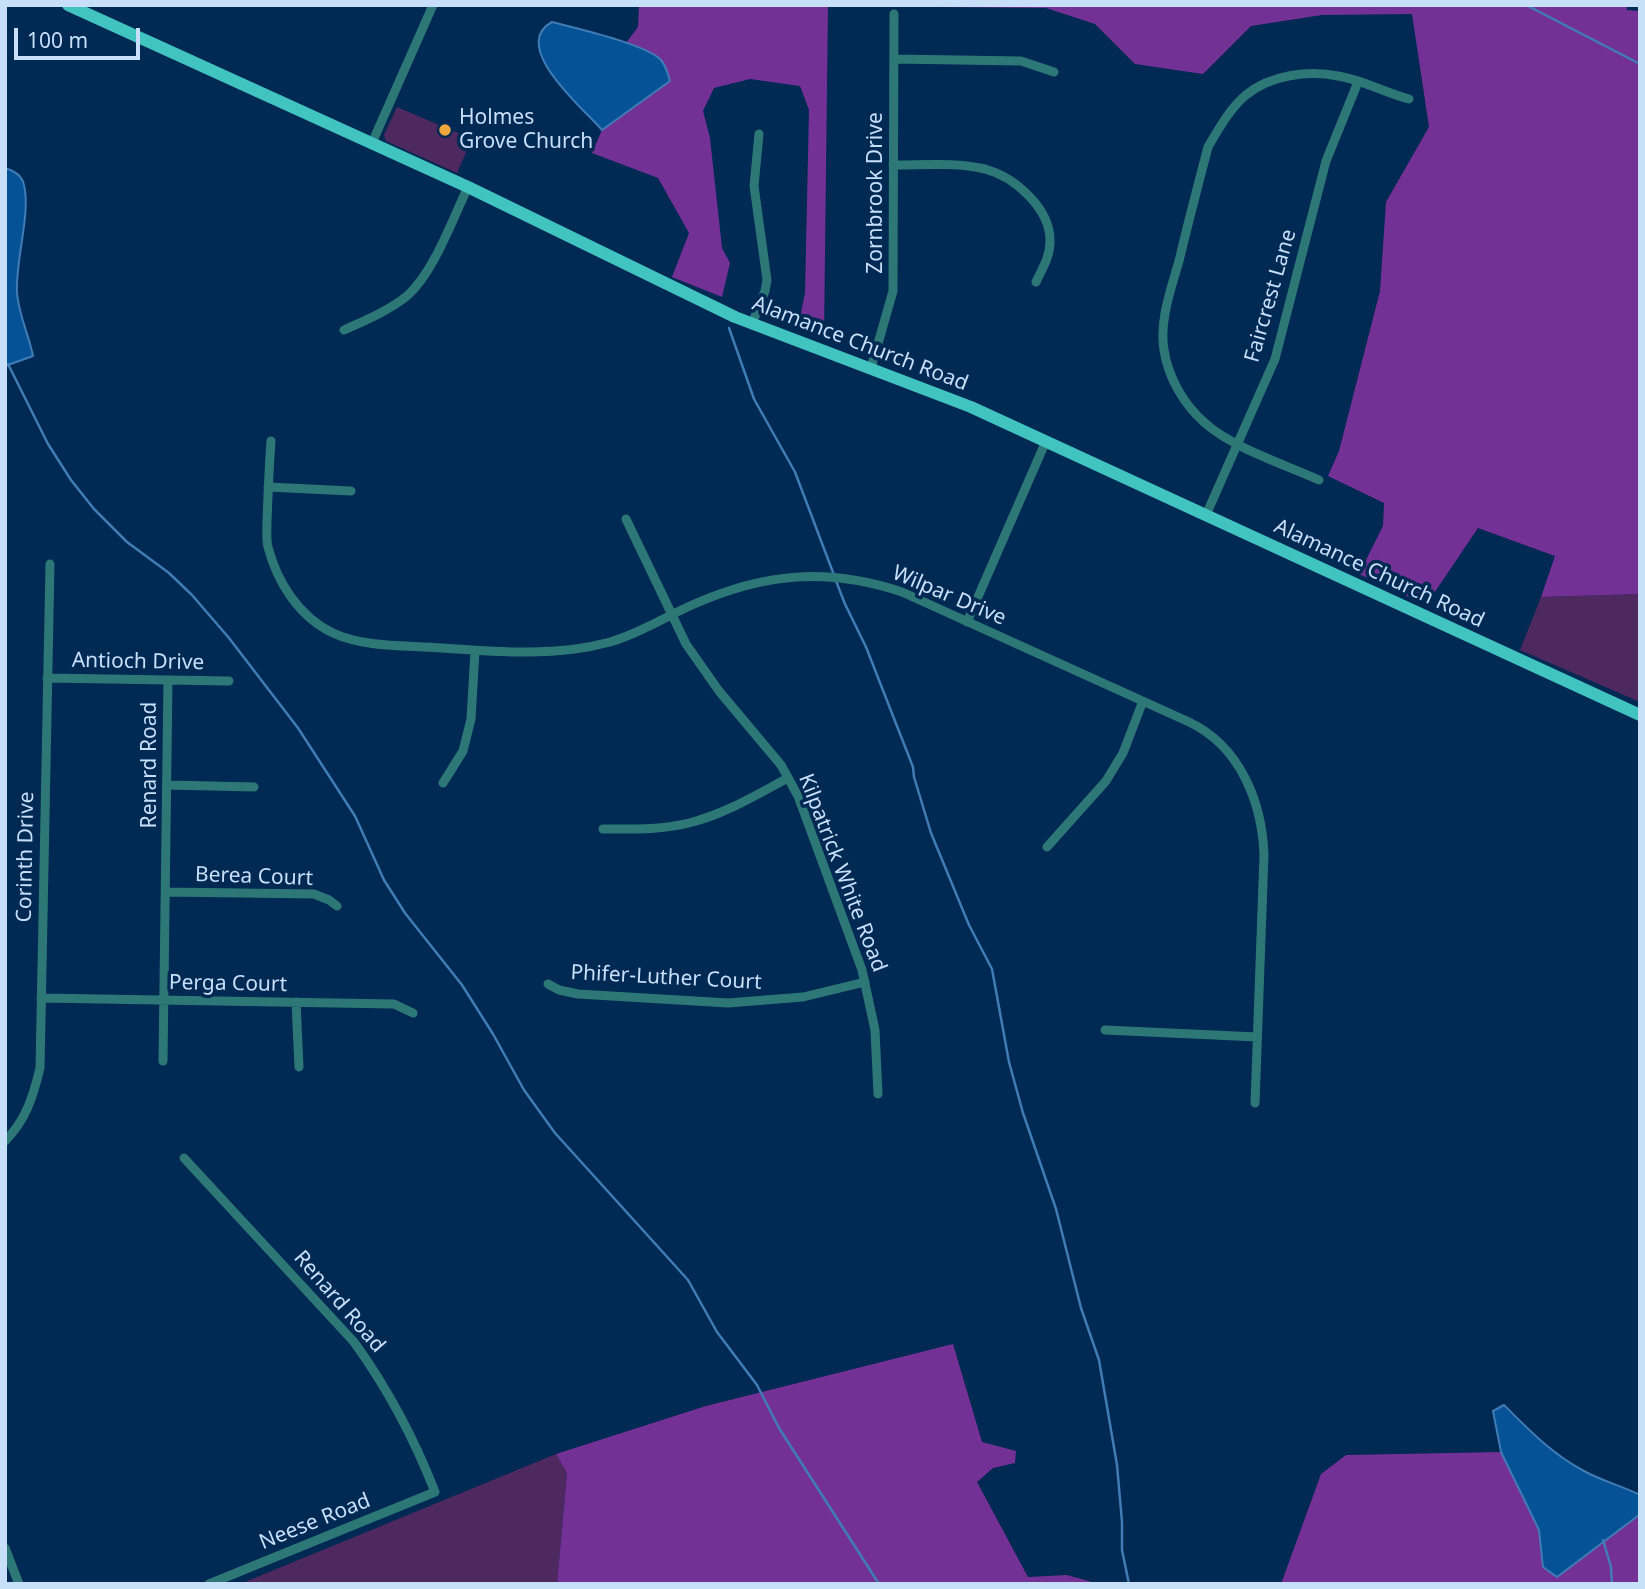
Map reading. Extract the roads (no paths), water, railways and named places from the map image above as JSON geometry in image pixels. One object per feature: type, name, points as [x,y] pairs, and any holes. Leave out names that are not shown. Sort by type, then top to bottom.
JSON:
[{"type":"main road","name":"Alamance Church Road","points":[[68,5],[468,187],[752,324],[971,407],[1640,715]]},
{"type":"street","points":[[372,143],[433,5]]},
{"type":"street","name":"Zornbrook Drive","points":[[871,368],[893,292],[894,14]]},
{"type":"street","points":[[894,59],[1021,61],[1054,72]]},
{"type":"street","points":[[1319,480],[1237,443],[1206,424],[1188,405],[1176,386],[1164,350],[1167,307],[1208,148],[1218,129],[1245,95],[1266,83],[1297,74],[1318,74],[1338,76],[1409,99]]},
{"type":"street","name":"Faircrest Lane","points":[[1206,515],[1275,359],[1326,161],[1358,82]]},
{"type":"street","points":[[752,324],[767,280],[754,186],[759,134]]},
{"type":"street","points":[[893,165],[947,164],[986,170],[1003,176],[1020,189],[1036,204],[1047,222],[1050,241],[1047,260],[1035,282]]},
{"type":"street","points":[[344,330],[384,312],[406,297],[420,283],[468,187]]},
{"type":"street","name":"Wilpar Drive","points":[[271,441],[267,545],[284,587],[305,615],[333,633],[366,642],[475,650],[550,652],[581,649],[613,641],[750,583],[784,576],[818,575],[886,586],[1195,724],[1217,741],[1239,768],[1257,804],[1262,826],[1264,855],[1255,1103]]},
{"type":"street","points":[[967,622],[1046,441]]},
{"type":"street","points":[[268,487],[351,491]]},
{"type":"street","name":"Kilpatrick White Road","points":[[626,519],[686,644],[780,765],[798,796],[865,982],[875,1030],[878,1094]]},
{"type":"street","name":"Corinth Drive","points":[[5,1141],[18,1128],[34,1093],[40,1068],[50,564]]},
{"type":"street","points":[[443,783],[463,751],[471,719],[475,650]]},
{"type":"street","name":"Antioch Drive","points":[[47,678],[229,681]]},
{"type":"street","name":"Renard Road","points":[[163,1061],[168,680]]},
{"type":"street","points":[[1047,847],[1106,781],[1123,753],[1143,701]]},
{"type":"street","points":[[603,829],[665,827],[690,823],[729,809],[788,778]]},
{"type":"street","points":[[168,785],[254,787]]},
{"type":"street","name":"Berea Court","points":[[167,892],[314,894],[337,906]]},
{"type":"street","name":"Phifer-Luther Court","points":[[548,984],[559,990],[578,994],[728,1003],[803,998],[865,982]]},
{"type":"street","name":"Perga Court","points":[[41,998],[394,1004],[413,1013]]},
{"type":"street","points":[[296,1002],[299,1067]]},
{"type":"street","points":[[1105,1030],[1257,1037]]},
{"type":"street","name":"Renard Road","points":[[184,1158],[354,1342],[376,1372],[403,1419],[435,1492]]},
{"type":"street","name":"Neese Road","points":[[209,1584],[435,1492]]},
{"type":"street","points":[[5,1548],[19,1584]]},
{"type":"water","points":[[552,22],[610,37],[653,54],[663,62],[670,81],[602,130],[567,93],[544,61],[539,46],[541,33]]},
{"type":"water","points":[[5,168],[21,179],[26,197],[17,293],[33,356],[5,366]]},
{"type":"water","points":[[1504,1405],[1541,1441],[1572,1464],[1640,1495],[1639,1515],[1557,1577],[1543,1567],[1539,1530],[1501,1452],[1493,1411]]},
{"type":"waterway","points":[[1526,5],[1640,64]]},
{"type":"waterway","points":[[729,328],[754,399],[795,472],[834,575]]},
{"type":"waterway","points":[[8,364],[48,444],[94,509],[127,542],[169,573],[192,595],[229,638],[298,728],[355,816],[384,880],[405,913],[462,985],[524,1090],[555,1133],[688,1280],[717,1332],[757,1385],[779,1428],[879,1584]]},
{"type":"waterway","points":[[836,581],[866,647],[913,767],[931,833],[969,925],[992,969],[1009,1062],[1023,1113],[1056,1209],[1081,1308],[1099,1360],[1117,1465],[1122,1550],[1129,1584]]},
{"type":"waterway","points":[[1603,1540],[1611,1567],[1612,1584]]},
{"type":"place","name":"Holmes Grove Church","points":[[445,130]]}]
